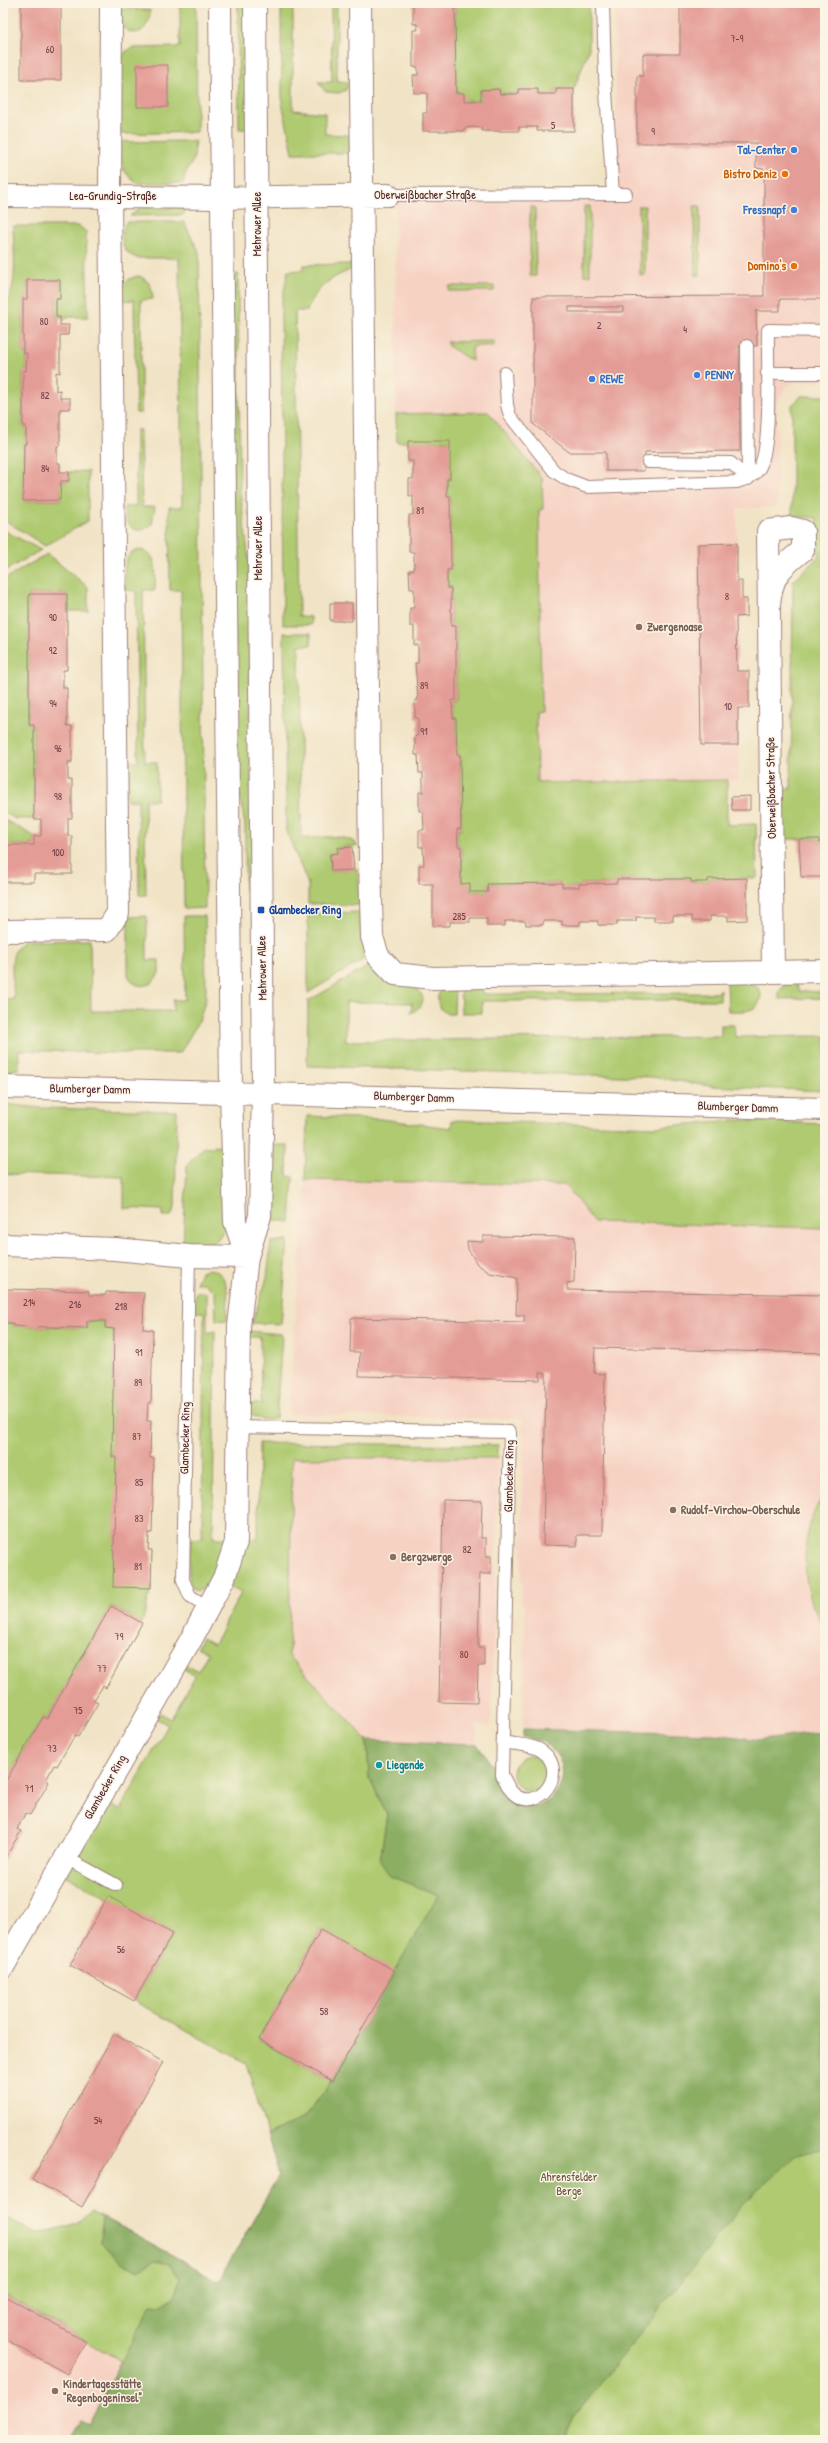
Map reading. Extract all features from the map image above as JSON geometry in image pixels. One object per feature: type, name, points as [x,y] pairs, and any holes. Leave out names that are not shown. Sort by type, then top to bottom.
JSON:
[{"type":"street","points":[[3,931],[107,930],[118,913],[110,196],[111,3]]},
{"type":"street","points":[[220,3],[224,198],[226,808],[231,1092]]},
{"type":"street","name":"Mehrower Allee","points":[[255,3],[258,644],[263,1093]]},
{"type":"street","points":[[360,3],[371,894],[372,937],[378,956],[395,974],[433,978],[825,971]]},
{"type":"street","name":"Oberweißbacher Straße","points":[[224,198],[388,195]]},
{"type":"street","name":"Lea-Grundig-Straße","points":[[3,196],[224,198]]},
{"type":"street","name":"Oberweißbacher Straße","points":[[769,604],[773,972]]},
{"type":"street","name":"Blumberger Damm","points":[[3,1087],[825,1109]]},
{"type":"street","name":"Glambecker Ring","points":[[231,1092],[235,1222],[247,1257]]},
{"type":"street","name":"Glambecker Ring","points":[[8,1966],[10,1939],[65,1858],[208,1607],[224,1578],[236,1542],[239,1428],[239,1326],[247,1257],[260,1216],[263,1093]]},
{"type":"street","points":[[3,1245],[114,1249],[189,1256],[247,1257]]},
{"type":"lane","points":[[603,3],[605,77],[612,194]]},
{"type":"lane","name":"Oberweißbacher Straße","points":[[388,195],[626,194]]},
{"type":"lane","points":[[505,373],[507,405],[510,416],[554,470],[566,479],[587,487],[737,482],[748,479],[757,471],[766,450],[768,330],[825,331]]},
{"type":"lane","points":[[747,346],[748,479]]},
{"type":"lane","points":[[767,374],[825,373]]},
{"type":"lane","points":[[648,462],[731,463],[748,479]]},
{"type":"lane","name":"Glambecker Ring","points":[[189,1256],[183,1580],[190,1596],[208,1607]]},
{"type":"lane","name":"Glambecker Ring","points":[[239,1428],[510,1432],[504,1742]]},
{"type":"lane","points":[[504,1742],[542,1751],[550,1759],[553,1770],[552,1784],[545,1792],[524,1798],[514,1794],[502,1776],[504,1742]]},
{"type":"lane","points":[[65,1858],[116,1885]]},
{"type":"shaded area","points":[[615,3],[825,3],[825,381],[793,382],[786,387],[777,403],[777,507],[737,508],[739,780],[537,783],[536,712],[541,711],[539,509],[542,509],[488,412],[396,414],[395,202],[617,200]]},
{"type":"shaded area","name":"Rudolf-Virchow-Oberschule","points":[[305,1180],[565,1185],[594,1222],[825,1228],[825,1732],[762,1740],[713,1734],[523,1728],[525,1607],[521,1601],[523,1419],[289,1414]]},
{"type":"shaded area","name":"Bergzwerge","points":[[292,1458],[498,1458],[491,1726],[477,1725],[477,1744],[367,1740],[289,1656]]},
{"type":"shaded area","name":"Kindertagesstätte \"Regenbogeninsel\"","points":[[3,2295],[123,2362],[89,2424],[80,2420],[68,2440],[3,2440]]},
{"type":"green space","points":[[131,3],[137,3],[137,10],[150,10],[148,23],[145,28],[137,33],[127,30],[121,25],[120,9],[131,9]]},
{"type":"green space","points":[[180,3],[196,3],[197,132],[120,134],[120,61],[125,52],[132,48],[180,47]]},
{"type":"green space","points":[[238,3],[246,3],[247,129],[239,129]]},
{"type":"green space","points":[[281,3],[293,3],[293,110],[325,113],[325,134],[349,135],[349,153],[293,153],[282,103]]},
{"type":"green space","points":[[331,3],[337,3],[337,81],[349,82],[346,90],[339,93],[326,92],[318,82],[332,82]]},
{"type":"green space","points":[[455,3],[589,3],[589,49],[574,89],[556,89],[556,94],[538,94],[538,89],[519,94],[500,94],[499,89],[481,90],[481,101],[464,101],[456,93]]},
{"type":"green space","points":[[195,141],[194,159],[185,174],[184,183],[137,183],[127,175],[122,166],[120,142]]},
{"type":"green space","points":[[584,206],[590,206],[590,275],[584,275]]},
{"type":"green space","points":[[639,206],[645,206],[645,275],[640,275]]},
{"type":"green space","points":[[694,206],[700,206],[700,275],[695,275]]},
{"type":"green space","points":[[142,207],[187,209],[183,215],[130,216]]},
{"type":"green space","points":[[530,207],[535,207],[536,276],[530,276]]},
{"type":"green space","points":[[126,222],[184,222],[199,252],[205,908],[184,909],[181,590],[170,590],[169,507],[182,507],[179,258],[137,258],[131,255],[124,248],[122,238]]},
{"type":"green space","points":[[13,226],[79,226],[86,232],[88,317],[56,317],[56,299],[60,298],[60,280],[27,281],[27,299],[23,299],[23,353],[27,353],[26,371],[23,372],[23,426],[26,426],[26,444],[24,444],[24,501],[60,500],[61,481],[69,481],[69,472],[88,471],[88,521],[45,546],[3,519],[3,303],[8,298],[12,290],[14,280]]},
{"type":"green space","points":[[352,264],[352,269],[330,280],[319,290],[307,311],[295,311],[299,616],[311,617],[311,625],[283,625],[281,306],[288,271],[303,270],[303,265]]},
{"type":"green space","points":[[238,274],[240,491],[249,561],[252,890],[245,890],[245,825],[236,775],[231,275]]},
{"type":"green space","points":[[139,276],[146,280],[150,285],[153,299],[141,300],[141,413],[136,413],[134,300],[122,301],[123,288],[127,281]]},
{"type":"green space","points":[[449,286],[494,286],[494,291],[449,291]]},
{"type":"green space","points":[[494,341],[494,346],[472,346],[472,361],[448,346],[447,342]]},
{"type":"green space","points":[[801,396],[825,396],[825,842],[819,843],[819,839],[779,839],[778,789],[791,788],[793,581],[819,556],[817,518],[792,516],[792,405]]},
{"type":"green space","points":[[488,412],[542,478],[543,509],[539,510],[541,711],[536,712],[537,783],[727,780],[727,825],[756,824],[757,878],[708,879],[708,882],[691,882],[691,879],[617,879],[617,883],[580,884],[579,887],[562,887],[561,883],[488,884],[488,892],[470,892],[470,884],[461,884],[461,847],[458,846],[457,829],[461,829],[460,755],[457,755],[456,718],[453,718],[452,700],[456,700],[456,627],[451,626],[451,588],[447,588],[447,570],[451,569],[450,496],[447,496],[447,479],[450,479],[449,441],[397,442],[396,414]]},
{"type":"green space","points":[[136,430],[140,430],[142,507],[155,507],[152,524],[141,530],[132,528],[129,524],[126,519],[124,507],[136,506]]},
{"type":"green space","points":[[3,530],[41,550],[3,572]]},
{"type":"green space","points":[[140,550],[146,552],[154,560],[156,572],[155,590],[143,590],[145,762],[157,762],[157,800],[145,800],[146,895],[139,895],[138,800],[127,800],[126,762],[138,762],[136,591],[125,590],[124,572],[126,560],[129,555]]},
{"type":"green space","points":[[47,554],[88,587],[88,611],[67,611],[67,594],[29,594],[29,725],[34,725],[34,819],[15,819],[3,811],[3,580]]},
{"type":"green space","points":[[284,633],[311,633],[311,645],[299,645],[301,838],[339,837],[353,841],[358,846],[337,848],[338,853],[330,854],[331,871],[358,869],[360,905],[308,904],[308,884],[286,831]]},
{"type":"green space","points":[[3,819],[34,836],[34,845],[3,845]]},
{"type":"green space","points":[[359,912],[362,939],[369,956],[308,993],[308,914]]},
{"type":"green space","points":[[147,916],[147,960],[159,960],[159,973],[152,983],[141,986],[132,982],[128,975],[128,917]]},
{"type":"green space","points":[[184,916],[205,916],[206,998],[199,1021],[180,1053],[106,1053],[19,1050],[19,1069],[3,1072],[3,999],[14,999],[12,967],[15,951],[19,945],[25,941],[90,940],[91,1011],[173,1011],[173,1000],[185,1000]]},
{"type":"green space","points":[[374,963],[402,977],[412,984],[423,998],[421,1006],[411,1013],[412,1003],[346,1002],[346,1041],[721,1036],[721,1025],[734,1025],[735,1037],[825,1036],[825,1091],[711,1086],[652,1077],[307,1066],[308,1001]]},
{"type":"green space","points":[[790,979],[795,979],[799,991],[825,992],[825,998],[779,999],[779,992]]},
{"type":"green space","points":[[727,980],[743,981],[752,983],[756,986],[761,995],[757,1006],[745,1011],[728,1011]]},
{"type":"green space","points":[[455,982],[454,1014],[447,1014],[439,1005],[438,995],[444,987]]},
{"type":"green space","points":[[460,982],[482,982],[483,993],[486,994],[716,993],[720,989],[720,1000],[482,1001],[482,1013],[461,1013]]},
{"type":"green space","points":[[3,1104],[41,1108],[177,1111],[175,1208],[171,1216],[162,1216],[162,1210],[124,1208],[124,1177],[3,1174]]},
{"type":"green space","points":[[307,1116],[380,1119],[451,1128],[452,1120],[655,1127],[734,1120],[825,1124],[825,1228],[594,1222],[565,1185],[305,1180]]},
{"type":"green space","points":[[270,1145],[288,1145],[287,1176],[293,1177],[290,1222],[270,1219]]},
{"type":"green space","points":[[223,1146],[226,1227],[217,1240],[208,1246],[183,1246],[187,1165],[204,1147]]},
{"type":"green space","points":[[288,1240],[281,1324],[252,1323],[267,1278],[271,1242]]},
{"type":"green space","points":[[209,1269],[217,1271],[225,1282],[228,1298],[227,1321],[216,1320],[215,1291],[204,1283],[196,1283],[201,1272]]},
{"type":"green space","points":[[196,1292],[207,1293],[207,1333],[215,1331],[213,1538],[226,1538],[223,1554],[208,1587],[197,1591],[193,1588],[189,1576],[191,1539],[202,1538],[204,1312],[193,1312]]},
{"type":"green space","points":[[87,1321],[105,1321],[105,1328],[114,1329],[112,1457],[116,1457],[151,1588],[142,1623],[111,1606],[47,1719],[43,1717],[3,1786],[3,1323],[13,1323],[13,1326],[87,1328]]},
{"type":"green space","points":[[250,1331],[280,1334],[282,1337],[276,1418],[269,1420],[256,1417],[249,1413],[248,1404],[261,1404],[260,1337],[248,1337]]},
{"type":"green space","name":"Ahrensfelder Berge","points":[[259,1443],[498,1445],[498,1458],[292,1458],[289,1656],[367,1740],[369,1778],[387,1814],[380,1861],[825,1744],[825,2440],[68,2440],[80,2420],[89,2424],[123,2362],[3,2294],[3,2215],[36,2234],[79,2223],[92,2211],[219,2281],[330,2085],[304,2118],[267,2134],[246,2063],[134,2001],[173,1933],[66,1876],[108,1803],[120,1810],[168,1725],[156,1718],[160,1713],[171,1719],[195,1676],[184,1669],[187,1665],[198,1671],[208,1653],[197,1647],[202,1638],[214,1644],[241,1593],[230,1587],[246,1539],[258,1539]],"holes":[[[321,1929],[395,1972],[332,2081],[259,2039]]]},
{"type":"green space","points":[[825,1493],[825,1543],[822,1567],[825,1580],[825,1629],[816,1614],[810,1598],[806,1580],[805,1561],[806,1542],[810,1524],[816,1508]]},
{"type":"green space","name":"Ahrensfelder Berge","points":[[523,1729],[713,1734],[762,1740],[825,1732],[825,2148],[796,2155],[743,2204],[574,2417],[563,2440],[68,2440],[80,2420],[89,2424],[151,2304],[162,2305],[176,2296],[180,2279],[170,2264],[154,2261],[139,2270],[127,2266],[118,2259],[100,2241],[103,2217],[219,2281],[279,2175],[267,2134],[304,2118],[332,2081],[438,1895],[390,1876],[380,1861],[387,1814],[369,1778],[367,1740],[477,1744],[491,1764],[498,1767],[500,1784],[507,1796],[525,1805],[537,1805],[549,1800],[557,1791],[562,1780],[562,1767],[556,1754],[544,1743],[523,1737]]},
{"type":"green space","points":[[535,1755],[544,1760],[548,1766],[548,1780],[544,1786],[535,1791],[527,1791],[518,1786],[514,1780],[513,1769],[518,1760],[524,1756]]},
{"type":"building","points":[[21,3],[61,3],[61,80],[21,80]]},
{"type":"building","points":[[413,3],[455,3],[456,93],[464,93],[464,101],[481,101],[481,90],[499,89],[500,94],[519,94],[519,89],[538,89],[538,94],[556,94],[556,89],[574,89],[574,131],[537,131],[537,127],[519,127],[519,131],[482,131],[482,128],[473,127],[464,128],[464,131],[423,131],[423,113],[427,113],[427,93],[414,93],[413,75],[418,75],[418,67],[413,67],[413,30],[418,30],[417,24],[413,24]]},
{"type":"building","points":[[680,3],[825,3],[825,299],[780,299],[780,311],[756,311],[757,346],[739,346],[740,451],[645,452],[644,471],[606,471],[606,452],[569,452],[533,424],[533,297],[764,296],[764,169],[756,168],[756,143],[637,143],[637,76],[643,76],[643,54],[680,54]],"holes":[[[569,307],[623,307],[623,312],[569,312]]]},
{"type":"building","points":[[137,65],[168,65],[168,107],[137,107]]},
{"type":"building","points":[[27,280],[60,280],[60,299],[56,299],[56,317],[60,317],[60,325],[69,325],[68,335],[60,335],[60,373],[56,372],[56,391],[60,390],[60,398],[70,398],[70,409],[60,409],[60,446],[57,446],[57,463],[60,463],[60,472],[69,472],[69,481],[61,481],[60,500],[23,501],[24,444],[26,444],[26,426],[23,426],[23,371],[26,371],[27,353],[23,353],[23,299],[27,299]]},
{"type":"building","points":[[408,441],[450,441],[450,479],[447,479],[447,496],[450,496],[451,570],[447,570],[447,588],[451,588],[451,626],[456,626],[456,700],[452,700],[453,718],[456,718],[457,755],[460,755],[461,829],[457,829],[458,846],[461,847],[461,884],[470,883],[470,892],[488,892],[487,884],[562,883],[562,887],[579,887],[579,884],[617,883],[617,879],[691,879],[691,882],[708,882],[708,879],[747,878],[747,920],[728,921],[728,916],[710,916],[710,921],[692,921],[692,916],[673,916],[673,921],[654,921],[654,917],[636,917],[636,921],[617,921],[617,925],[598,925],[598,921],[580,921],[580,925],[562,925],[562,921],[543,921],[543,925],[526,925],[525,921],[505,921],[505,926],[487,926],[487,918],[470,918],[470,922],[450,922],[450,926],[433,926],[433,884],[419,884],[419,865],[424,865],[423,847],[419,847],[419,830],[424,830],[423,811],[419,811],[419,792],[423,792],[423,773],[419,773],[418,755],[415,755],[415,736],[418,736],[418,718],[415,718],[415,700],[418,700],[415,663],[418,663],[418,645],[414,645],[414,626],[410,626],[410,608],[414,608],[414,589],[410,589],[409,570],[414,570],[414,552],[409,552],[409,515],[413,515],[413,496],[409,496],[409,479],[413,479],[413,461],[408,461]]},
{"type":"building","points":[[737,543],[737,581],[742,581],[742,599],[747,599],[747,616],[736,617],[737,671],[749,671],[749,708],[738,708],[738,745],[701,745],[698,544]]},
{"type":"building","points":[[29,594],[67,594],[67,670],[63,670],[63,688],[67,688],[67,726],[72,726],[72,762],[68,762],[68,780],[72,780],[72,818],[68,818],[68,836],[72,836],[72,874],[34,874],[34,882],[3,882],[3,845],[34,845],[34,836],[41,836],[41,819],[34,819],[34,725],[29,725]]},
{"type":"building","points":[[330,603],[352,603],[352,621],[330,621]]},
{"type":"building","points":[[750,796],[750,810],[732,810],[731,797]]},
{"type":"building","points":[[799,839],[819,839],[819,843],[825,842],[825,877],[801,877]]},
{"type":"building","points":[[352,847],[354,870],[331,871],[330,854],[338,853],[337,848]]},
{"type":"building","points":[[483,1236],[575,1237],[574,1282],[567,1283],[567,1290],[825,1295],[825,1353],[595,1348],[594,1373],[605,1374],[602,1535],[577,1535],[577,1546],[543,1545],[546,1373],[540,1372],[540,1380],[359,1376],[360,1352],[350,1352],[351,1318],[524,1322],[524,1315],[516,1315],[517,1278],[490,1273],[477,1264],[468,1249],[467,1241],[483,1242]]},
{"type":"building","points":[[3,1289],[89,1291],[89,1295],[106,1295],[106,1292],[144,1293],[143,1329],[153,1330],[151,1403],[148,1403],[147,1421],[151,1421],[150,1458],[154,1458],[152,1533],[149,1533],[148,1550],[152,1550],[151,1588],[113,1587],[116,1457],[112,1457],[114,1329],[105,1328],[105,1321],[87,1321],[87,1328],[13,1326],[13,1323],[3,1323]]},
{"type":"building","points":[[443,1500],[482,1501],[481,1538],[486,1538],[486,1556],[491,1556],[491,1574],[480,1574],[478,1648],[484,1648],[484,1666],[478,1666],[477,1703],[439,1702]]},
{"type":"building","points":[[111,1606],[142,1623],[106,1688],[103,1686],[94,1700],[98,1703],[78,1737],[75,1735],[57,1766],[54,1765],[46,1780],[49,1782],[30,1815],[26,1813],[17,1829],[21,1831],[3,1862],[3,1786],[43,1717],[47,1719]]},
{"type":"building","points":[[108,1896],[173,1933],[134,2001],[70,1965]]},
{"type":"building","points":[[321,1929],[395,1971],[332,2081],[259,2039]]},
{"type":"building","points":[[114,2034],[163,2062],[82,2207],[32,2179]]},
{"type":"building","points":[[3,2295],[86,2342],[67,2374],[3,2338]]},
{"type":"place","name":"Tal-Center","points":[[794,150]]},
{"type":"place","name":"Bistro Deniz","points":[[785,174]]},
{"type":"place","name":"Fressnapf","points":[[794,210]]},
{"type":"place","name":"Domino's","points":[[794,266]]},
{"type":"place","name":"PENNY","points":[[697,375]]},
{"type":"place","name":"REWE","points":[[592,379]]},
{"type":"place","name":"Zwergenoase","points":[[639,627]]},
{"type":"place","name":"Glambecker Ring","points":[[261,910]]},
{"type":"place","name":"Rudolf-Virchow-Oberschule","points":[[673,1510]]},
{"type":"place","name":"Bergzwerge","points":[[393,1557]]},
{"type":"place","name":"Liegende","points":[[379,1765]]},
{"type":"place","name":"Kindertagesstätte \"Regenbogeninsel\"","points":[[55,2391]]}]
